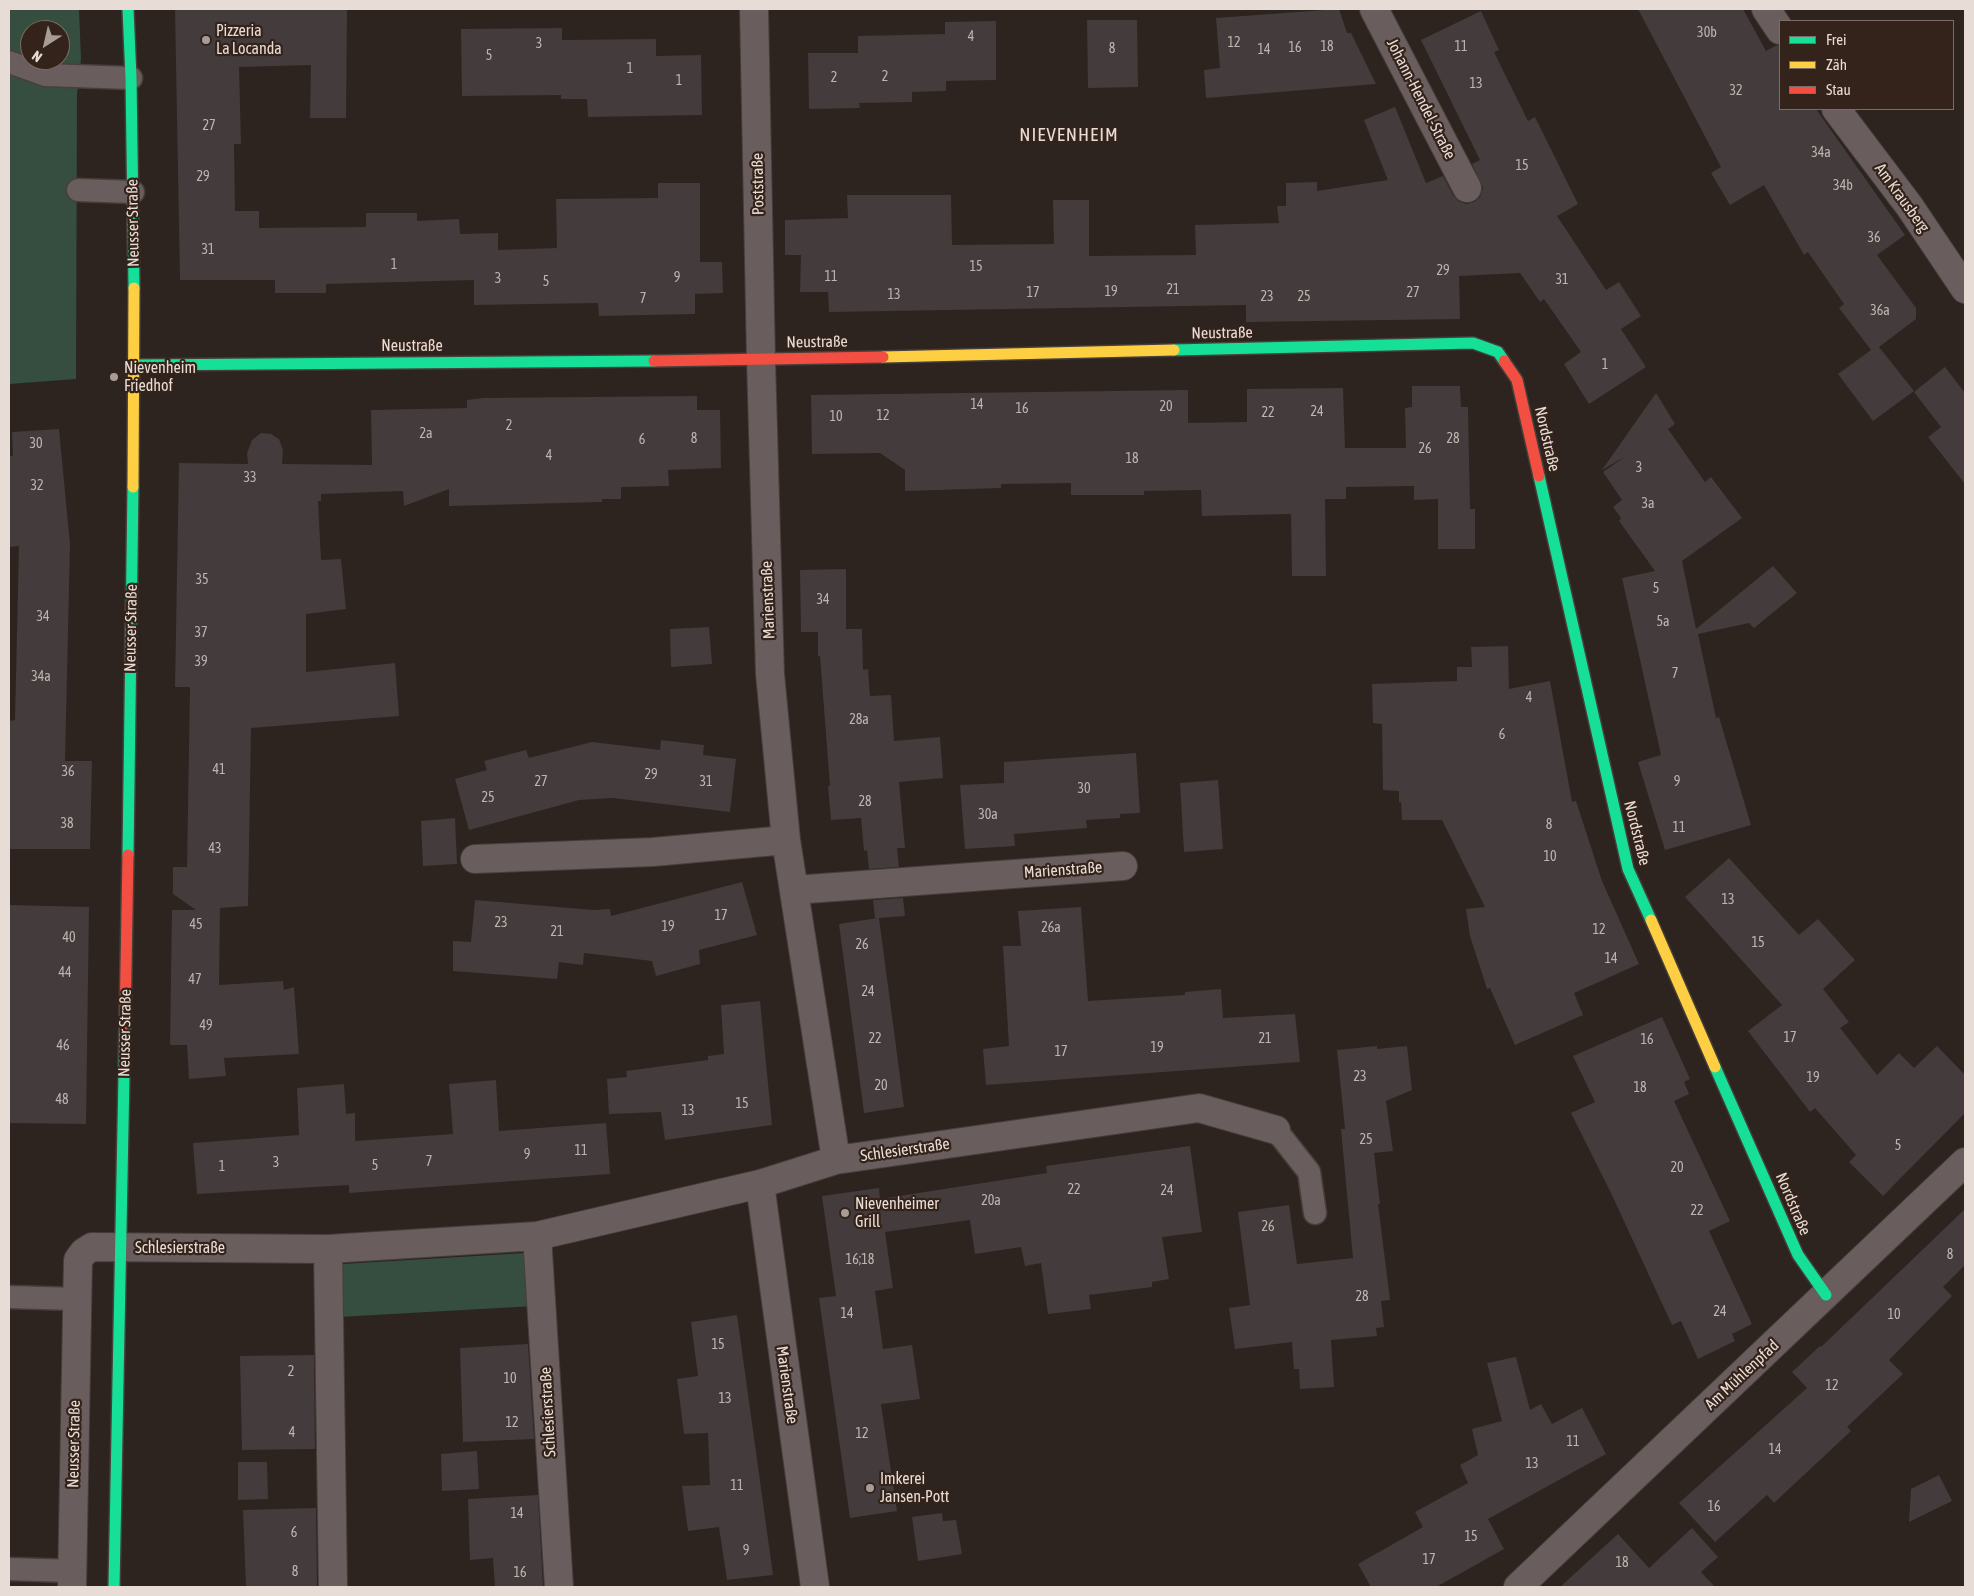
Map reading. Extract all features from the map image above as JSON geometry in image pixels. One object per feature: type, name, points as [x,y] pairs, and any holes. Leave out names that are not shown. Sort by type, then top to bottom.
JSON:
[{"type":"street","name":"Neusser Straße","points":[[114,1587],[122,1248],[135,365],[131,78],[128,9]]},
{"type":"street","name":"Poststraße","points":[[754,9],[761,360]]},
{"type":"street","name":"Johann-Hendel-Straße","points":[[1374,9],[1467,188]]},
{"type":"street","points":[[1766,9],[1779,28]]},
{"type":"street","name":"Am Krausberg","points":[[1837,110],[1910,207],[1965,289]]},
{"type":"street","name":"Neustraße","points":[[135,365],[761,360],[1473,344],[1498,352]]},
{"type":"street","name":"Nordstraße","points":[[1498,352],[1517,380],[1628,869],[1798,1255],[1826,1295]]},
{"type":"street","name":"Marienstraße","points":[[761,360],[770,674],[786,840],[836,1160]]},
{"type":"street","points":[[475,859],[653,852],[786,840]]},
{"type":"street","name":"Marienstraße","points":[[794,890],[1123,866]]},
{"type":"street","name":"Schlesierstraße","points":[[122,1248],[328,1249],[537,1236],[760,1184],[836,1160],[1199,1108],[1276,1130]]},
{"type":"street","name":"Am Mühlenpfad","points":[[1518,1587],[1965,1162]]},
{"type":"street","name":"Marienstraße","points":[[760,1184],[815,1587]]},
{"type":"street","name":"Schlesierstraße","points":[[537,1236],[559,1587]]},
{"type":"street","name":"Neusser Straße","points":[[72,1579],[78,1260],[84,1252],[92,1247],[122,1248]]},
{"type":"street","points":[[328,1249],[333,1587]]},
{"type":"lane","points":[[9,62],[45,76],[131,78]]},
{"type":"lane","points":[[78,190],[133,192]]},
{"type":"lane","points":[[1276,1130],[1309,1172],[1315,1213]]},
{"type":"lane","points":[[9,1297],[76,1299]]},
{"type":"lane","points":[[9,1569],[72,1579]]},
{"type":"green space","points":[[9,9],[79,9],[81,59],[77,94],[76,379],[9,384]]},
{"type":"green space","points":[[526,1253],[534,1306],[339,1317],[343,1264]]},
{"type":"building","points":[[175,9],[347,9],[346,118],[310,118],[311,65],[239,67],[241,144],[234,144],[235,211],[259,211],[259,228],[366,227],[366,213],[417,213],[417,221],[459,219],[460,234],[498,233],[498,250],[557,248],[556,199],[658,198],[658,183],[700,183],[700,262],[722,262],[723,293],[695,294],[695,314],[599,316],[598,303],[474,305],[474,280],[326,284],[326,293],[275,293],[275,280],[180,280]]},
{"type":"building","points":[[1339,9],[1347,33],[1351,33],[1376,84],[1206,98],[1204,70],[1220,68],[1216,18]]},
{"type":"building","points":[[1638,9],[1743,9],[1766,51],[1779,46],[1779,110],[1817,110],[1905,235],[1877,255],[1916,308],[1916,319],[1879,347],[1914,391],[1873,421],[1838,374],[1871,350],[1839,308],[1844,304],[1808,252],[1804,255],[1764,185],[1730,205],[1711,173],[1721,167]]},
{"type":"building","points":[[1481,11],[1499,50],[1494,52],[1528,121],[1535,117],[1578,204],[1557,216],[1606,290],[1619,282],[1641,316],[1621,329],[1646,367],[1589,404],[1564,364],[1581,352],[1544,299],[1540,302],[1520,273],[1459,276],[1460,319],[1246,322],[1246,305],[829,312],[828,292],[800,292],[801,255],[785,255],[785,220],[848,218],[847,195],[951,195],[952,245],[1054,244],[1053,200],[1089,200],[1089,256],[1196,255],[1195,225],[1279,223],[1277,206],[1286,206],[1286,183],[1317,182],[1317,191],[1388,180],[1364,120],[1395,107],[1426,183],[1443,176],[1458,201],[1466,204],[1474,202],[1480,197],[1483,188],[1472,164],[1480,160],[1421,40]]},
{"type":"building","points":[[1087,20],[1137,20],[1138,87],[1088,88]]},
{"type":"building","points":[[996,21],[996,80],[946,81],[946,91],[912,92],[912,102],[859,103],[860,108],[809,109],[808,53],[858,53],[858,36],[945,34],[945,22]]},
{"type":"building","points":[[562,28],[562,40],[656,39],[656,56],[701,55],[702,115],[588,117],[587,99],[561,99],[561,95],[462,96],[461,29]]},
{"type":"building","points":[[1945,367],[1965,393],[1965,484],[1928,437],[1941,427],[1914,392]]},
{"type":"building","points":[[1412,386],[1460,386],[1461,407],[1468,407],[1470,509],[1475,509],[1475,549],[1438,549],[1438,499],[1414,500],[1414,486],[1346,487],[1346,499],[1325,499],[1326,576],[1292,576],[1291,514],[1202,516],[1201,490],[1144,491],[1144,495],[1071,495],[1071,483],[1001,484],[1001,488],[905,491],[905,470],[880,453],[812,454],[811,395],[1188,390],[1188,423],[1247,422],[1247,389],[1343,388],[1345,448],[1406,448],[1405,408],[1412,407]]},
{"type":"building","points":[[1656,393],[1675,424],[1668,429],[1705,482],[1711,477],[1742,518],[1682,561],[1696,629],[1773,566],[1797,593],[1754,628],[1749,623],[1698,634],[1716,718],[1719,717],[1751,825],[1665,850],[1638,762],[1661,755],[1622,578],[1655,571],[1619,521],[1621,518],[1613,507],[1622,500],[1603,472],[1626,456],[1602,470]]},
{"type":"building","points":[[697,396],[697,410],[720,410],[721,468],[668,470],[669,486],[621,487],[621,499],[602,499],[602,502],[449,506],[449,489],[404,506],[403,491],[321,494],[321,501],[318,501],[321,560],[341,559],[346,609],[306,614],[306,672],[395,663],[399,716],[251,728],[248,906],[220,908],[219,985],[283,981],[284,990],[294,987],[299,1054],[224,1058],[226,1076],[189,1079],[187,1045],[170,1045],[172,910],[196,910],[173,894],[173,867],[187,867],[190,687],[175,687],[179,463],[248,464],[247,453],[252,440],[261,433],[271,434],[279,439],[283,450],[282,464],[372,465],[371,410],[467,408],[467,400],[484,398]]},
{"type":"building","points":[[59,429],[70,544],[65,761],[92,761],[90,849],[9,849],[9,721],[15,720],[19,546],[9,547],[9,456],[13,456],[12,432]]},
{"type":"building","points":[[846,569],[846,629],[862,629],[863,670],[868,669],[870,696],[891,695],[894,741],[940,737],[943,778],[899,782],[905,848],[897,848],[899,867],[869,869],[867,850],[864,851],[861,818],[831,820],[820,656],[818,656],[818,632],[801,632],[800,570]]},
{"type":"building","points":[[709,627],[712,664],[671,667],[670,629]]},
{"type":"building","points":[[1508,646],[1509,689],[1550,681],[1572,802],[1576,801],[1602,881],[1639,964],[1574,993],[1583,1015],[1515,1045],[1490,988],[1487,989],[1470,936],[1466,909],[1485,907],[1442,820],[1402,820],[1399,791],[1383,790],[1382,724],[1373,723],[1372,684],[1457,681],[1457,667],[1472,667],[1471,647]]},
{"type":"building","points":[[661,740],[704,745],[703,755],[736,759],[730,812],[613,798],[579,800],[469,830],[455,779],[487,770],[484,761],[526,750],[529,758],[592,742],[660,750]]},
{"type":"building","points":[[1136,753],[1140,813],[1120,814],[1120,818],[1086,820],[1087,828],[1014,834],[1015,846],[965,849],[960,785],[1004,783],[1004,762]]},
{"type":"building","points":[[1218,780],[1223,849],[1184,852],[1180,783]]},
{"type":"building","points":[[455,818],[457,864],[423,866],[421,821]]},
{"type":"building","points":[[1729,858],[1799,935],[1818,919],[1855,960],[1823,989],[1849,1022],[1840,1028],[1877,1075],[1899,1053],[1914,1068],[1937,1046],[1965,1075],[1965,1113],[1883,1196],[1849,1162],[1856,1155],[1815,1108],[1810,1112],[1748,1031],[1782,1005],[1685,897]]},
{"type":"building","points":[[742,882],[757,935],[699,950],[700,964],[656,976],[652,961],[584,953],[583,965],[559,962],[557,979],[453,971],[453,941],[471,942],[475,900],[594,910],[610,909],[611,916]]},
{"type":"building","points":[[903,898],[905,916],[879,918],[904,1107],[864,1113],[839,924],[875,918],[873,900]]},
{"type":"building","points":[[9,905],[89,907],[86,1124],[9,1123]]},
{"type":"building","points":[[1081,907],[1088,1001],[1185,995],[1185,992],[1221,989],[1223,1018],[1295,1014],[1300,1062],[986,1085],[983,1049],[1009,1046],[1003,946],[1021,946],[1018,911]]},
{"type":"building","points":[[760,1001],[772,1125],[665,1140],[661,1112],[609,1114],[607,1079],[627,1077],[626,1071],[708,1060],[708,1056],[724,1054],[721,1005]]},
{"type":"building","points":[[1662,1017],[1690,1079],[1684,1082],[1689,1094],[1674,1101],[1730,1221],[1709,1231],[1752,1324],[1732,1334],[1735,1341],[1698,1359],[1681,1321],[1672,1325],[1611,1193],[1571,1113],[1595,1102],[1573,1056]]},
{"type":"building","points":[[1377,1046],[1377,1049],[1407,1046],[1412,1090],[1386,1101],[1393,1151],[1374,1153],[1380,1204],[1378,1204],[1390,1300],[1381,1301],[1384,1327],[1376,1328],[1377,1336],[1331,1340],[1334,1387],[1300,1389],[1299,1369],[1294,1369],[1292,1342],[1235,1349],[1229,1308],[1250,1305],[1238,1212],[1289,1205],[1297,1264],[1353,1258],[1341,1129],[1345,1129],[1337,1050]]},
{"type":"building","points":[[496,1080],[499,1131],[606,1123],[610,1174],[349,1193],[349,1185],[197,1194],[193,1143],[299,1135],[297,1088],[344,1084],[346,1114],[355,1113],[355,1141],[453,1134],[449,1084]]},
{"type":"building","points":[[1190,1146],[1202,1232],[1162,1237],[1169,1279],[1152,1282],[1152,1287],[1089,1295],[1091,1309],[1048,1314],[1041,1263],[1025,1266],[1021,1247],[975,1254],[970,1220],[885,1232],[893,1288],[875,1291],[883,1349],[912,1345],[920,1399],[881,1404],[897,1511],[850,1518],[819,1298],[836,1296],[822,1196],[879,1188],[880,1199],[1047,1173],[1046,1166]]},
{"type":"building","points":[[1965,1209],[1965,1265],[1943,1287],[1952,1296],[1889,1360],[1903,1374],[1847,1427],[1851,1431],[1774,1503],[1767,1495],[1715,1542],[1679,1503],[1807,1388],[1792,1372],[1821,1347]]},
{"type":"building","points":[[737,1315],[773,1575],[727,1580],[719,1527],[688,1531],[682,1486],[710,1485],[708,1433],[684,1434],[677,1379],[698,1376],[691,1322]]},
{"type":"building","points":[[528,1344],[534,1439],[463,1442],[460,1348]]},
{"type":"building","points":[[314,1355],[315,1449],[242,1450],[240,1356]]},
{"type":"building","points":[[1516,1357],[1530,1410],[1541,1404],[1552,1424],[1582,1408],[1606,1454],[1488,1519],[1504,1549],[1436,1587],[1371,1587],[1358,1564],[1423,1527],[1415,1512],[1468,1483],[1460,1465],[1478,1455],[1472,1429],[1502,1421],[1487,1363]]},
{"type":"building","points":[[477,1451],[479,1489],[442,1491],[441,1454]]},
{"type":"building","points":[[238,1462],[267,1462],[268,1499],[238,1500]]},
{"type":"building","points":[[1939,1475],[1952,1501],[1909,1522],[1911,1489]]},
{"type":"building","points":[[538,1495],[543,1587],[495,1587],[493,1558],[470,1560],[468,1499]]},
{"type":"building","points":[[316,1508],[317,1587],[246,1587],[243,1510]]},
{"type":"building","points":[[942,1513],[943,1521],[956,1520],[962,1554],[918,1561],[912,1517]]},
{"type":"building","points":[[1692,1528],[1718,1557],[1701,1572],[1715,1587],[1560,1587],[1618,1534],[1649,1568]]},
{"type":"traffic: fast","points":[[128,9],[131,78],[134,288]]},
{"type":"traffic: fast","points":[[1174,350],[1473,343],[1498,352],[1504,361]]},
{"type":"traffic: fast","points":[[135,365],[654,361]]},
{"type":"traffic: fast","points":[[1539,476],[1628,869],[1651,920]]},
{"type":"traffic: fast","points":[[128,855],[133,487]]},
{"type":"traffic: fast","points":[[114,1587],[125,1024]]},
{"type":"traffic: fast","points":[[1715,1067],[1798,1255],[1826,1295]]},
{"type":"traffic: slow","points":[[133,487],[134,288]]},
{"type":"traffic: slow","points":[[883,357],[1174,350]]},
{"type":"traffic: slow","points":[[1651,920],[1715,1067]]},
{"type":"traffic: jam","points":[[654,361],[883,357]]},
{"type":"traffic: jam","points":[[1504,361],[1517,380],[1539,476]]},
{"type":"traffic: jam","points":[[125,1024],[128,855]]},
{"type":"place","name":"Pizzeria La Locanda","points":[[206,40]]},
{"type":"place","name":"Nievenheim Friedhof","points":[[114,377]]},
{"type":"place","name":"Nievenheimer Grill","points":[[845,1213]]},
{"type":"place","name":"Imkerei Jansen-Pott","points":[[870,1488]]},
{"type":"district","name":"NIEVENHEIM","points":[[1069,135]]}]
